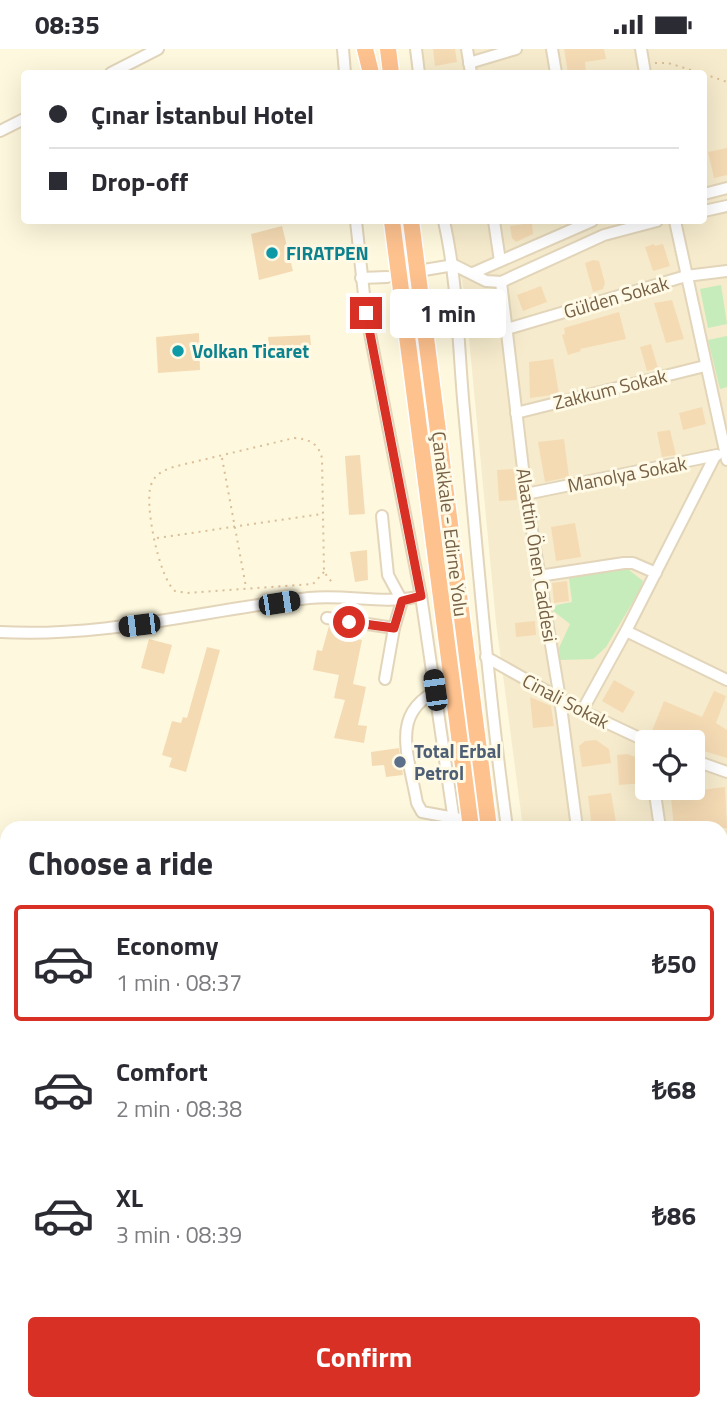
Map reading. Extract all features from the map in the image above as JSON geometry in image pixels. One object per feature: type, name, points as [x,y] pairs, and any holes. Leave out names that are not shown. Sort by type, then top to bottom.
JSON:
[{"type":"highway","points":[[368,49],[372,70]]},
{"type":"highway","points":[[388,49],[392,70]]},
{"type":"highway","points":[[393,70],[395,49]]},
{"type":"highway","points":[[393,224],[452,684],[462,821]]},
{"type":"highway","name":"Çanakkale - Edirne Yolu","points":[[411,224],[488,821]]},
{"type":"street","points":[[117,70],[158,49]]},
{"type":"street","points":[[343,49],[345,70]]},
{"type":"street","points":[[416,49],[419,70]]},
{"type":"street","points":[[467,49],[470,68],[516,49]]},
{"type":"street","points":[[552,49],[556,70]]},
{"type":"street","points":[[641,49],[644,68]]},
{"type":"street","points":[[0,131],[21,120]]},
{"type":"street","points":[[707,193],[727,188]]},
{"type":"street","points":[[707,210],[727,206]]},
{"type":"street","points":[[356,224],[361,278],[421,596],[435,690],[461,821]]},
{"type":"street","points":[[444,224],[454,265],[461,380],[486,657],[506,821]]},
{"type":"street","points":[[494,224],[500,261]]},
{"type":"street","points":[[473,273],[578,224]]},
{"type":"street","points":[[424,270],[454,265],[486,281],[501,282],[604,235],[646,224]]},
{"type":"street","points":[[582,711],[723,456],[676,224]]},
{"type":"street","name":"Gülden Sokak","points":[[507,329],[686,276],[727,271]]},
{"type":"street","points":[[361,278],[387,277]]},
{"type":"street","name":"Alaattin Önen Caddesi","points":[[501,282],[526,494],[560,699],[576,821]]},
{"type":"street","name":"Zakkum Sokak","points":[[516,413],[705,366]]},
{"type":"street","name":"Manolya Sokak","points":[[526,494],[723,456]]},
{"type":"street","points":[[382,516],[388,575],[402,601],[385,679]]},
{"type":"street","points":[[539,576],[624,563],[633,563],[656,573]]},
{"type":"street","points":[[0,632],[102,630],[307,598],[402,601],[421,596]]},
{"type":"street","points":[[327,618],[394,628]]},
{"type":"street","points":[[626,631],[727,680]]},
{"type":"street","name":"Cinali Sokak","points":[[486,657],[582,711],[635,736]]},
{"type":"street","points":[[452,684],[435,690],[409,713],[406,723],[417,803],[422,812],[452,821]]},
{"type":"street","points":[[705,764],[727,772]]},
{"type":"street","points":[[656,800],[659,821]]},
{"type":"path","points":[[644,68],[668,63],[690,70]]},
{"type":"path","points":[[707,76],[727,82]]},
{"type":"path","points":[[324,572],[313,584],[175,591],[161,571],[149,494],[153,479],[167,469],[294,438],[310,440],[320,451],[322,458],[324,572],[343,598]]},
{"type":"path","points":[[222,456],[246,588]]},
{"type":"path","points":[[155,539],[322,514]]},
{"type":"shaded area","points":[[422,49],[727,49],[727,821],[522,821],[496,622],[465,296],[451,224],[707,224],[707,70],[426,70]]},
{"type":"green space","points":[[721,285],[727,324],[708,328],[700,289]]},
{"type":"green space","points":[[727,336],[727,387],[720,389],[708,340]]},
{"type":"green space","points":[[612,570],[629,570],[643,581],[640,590],[606,647],[593,659],[560,660],[559,648],[570,624],[552,610],[557,605],[572,602],[569,578]]},
{"type":"building","points":[[433,49],[455,49],[457,62],[435,66]]},
{"type":"building","points":[[564,49],[604,49],[606,59],[585,62],[586,70],[568,70]]},
{"type":"building","points":[[727,148],[727,175],[714,178],[708,152]]},
{"type":"building","points":[[532,224],[533,234],[516,242],[512,238],[510,226]]},
{"type":"building","name":"FIRATPEN","points":[[282,226],[293,271],[259,280],[251,234]]},
{"type":"building","points":[[663,244],[670,266],[653,271],[645,247]]},
{"type":"building","points":[[599,261],[605,283],[603,289],[593,292],[585,263]]},
{"type":"building","points":[[541,286],[547,302],[523,311],[517,295]]},
{"type":"building","points":[[672,300],[684,339],[666,343],[654,303]]},
{"type":"building","points":[[619,312],[626,339],[580,349],[581,351],[568,355],[562,335],[565,334],[564,328]]},
{"type":"building","name":"Volkan Ticaret","points":[[199,333],[200,370],[158,373],[156,337]]},
{"type":"building","points":[[310,335],[311,345],[269,347],[268,337]]},
{"type":"building","points":[[651,344],[658,368],[647,371],[640,347]]},
{"type":"building","points":[[553,359],[559,394],[530,398],[529,362]]},
{"type":"building","points":[[702,407],[706,424],[683,430],[679,413]]},
{"type":"building","points":[[670,430],[676,455],[662,457],[657,432]]},
{"type":"building","points":[[564,439],[569,477],[545,482],[538,442]]},
{"type":"building","points":[[360,455],[365,514],[349,515],[345,456]]},
{"type":"building","points":[[514,469],[517,500],[499,501],[497,470]]},
{"type":"building","points":[[575,523],[581,557],[556,561],[551,527]]},
{"type":"building","points":[[367,550],[368,580],[355,582],[350,552]]},
{"type":"building","points":[[567,581],[569,601],[554,603],[552,583]]},
{"type":"building","points":[[535,621],[536,635],[516,637],[515,623]]},
{"type":"building","points":[[329,626],[360,631],[358,639],[362,640],[353,684],[366,687],[358,725],[367,726],[364,743],[334,738],[345,700],[334,698],[339,675],[313,670],[317,650],[322,651]]},
{"type":"building","points":[[149,639],[172,645],[164,674],[141,668]]},
{"type":"building","points":[[207,647],[220,650],[186,772],[169,767],[172,758],[162,755],[172,721],[181,723],[183,717],[187,718]]},
{"type":"building","points":[[614,680],[635,692],[623,713],[602,701]]},
{"type":"building","points":[[714,691],[726,696],[716,723],[727,730],[727,758],[705,751],[705,730],[652,730],[664,701],[702,717]]},
{"type":"building","points":[[530,697],[551,706],[554,726],[533,728]]},
{"type":"building","points":[[596,740],[609,749],[611,763],[582,767],[579,746],[585,741]]},
{"type":"building","points":[[399,748],[403,775],[386,777],[384,765],[372,766],[371,752]]},
{"type":"building","points":[[617,755],[635,757],[635,784],[619,785]]},
{"type":"building","points":[[725,787],[727,821],[673,821],[671,800],[705,800],[705,790]]},
{"type":"building","points":[[611,793],[616,821],[591,821],[588,796]]},
{"type":"place","name":"FIRATPEN","points":[[272,253]]},
{"type":"place","name":"Volkan Ticaret","points":[[178,351]]},
{"type":"place","name":"Total Erbal Petrol","points":[[400,762]]},
{"type":"route","points":[[349,622],[394,628],[402,601],[421,596],[366,313]]}]
